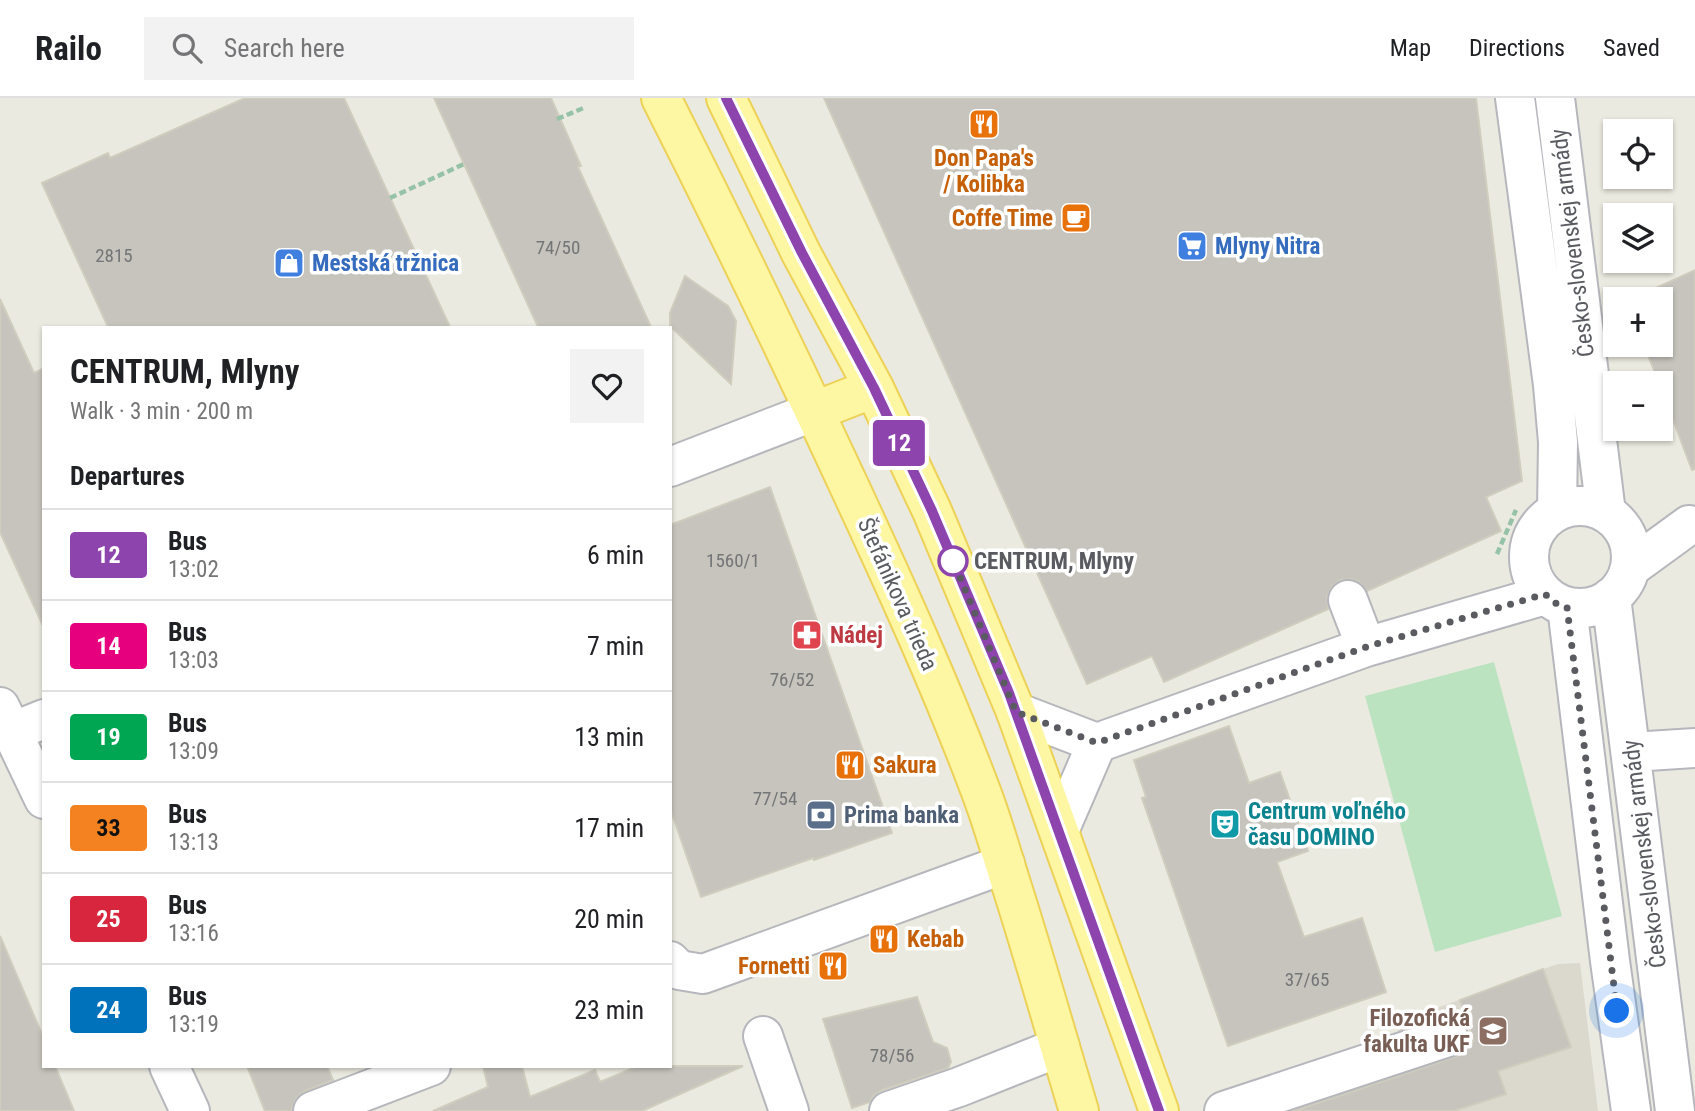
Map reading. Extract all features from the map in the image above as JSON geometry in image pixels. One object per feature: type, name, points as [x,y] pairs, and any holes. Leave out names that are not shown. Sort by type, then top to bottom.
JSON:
[{"type":"main road","name":"Štefánikova trieda","points":[[662,98],[815,411],[944,699],[981,791],[1005,864],[1079,1111]]},
{"type":"main road","points":[[726,98],[802,253],[874,388],[932,511],[1016,712],[1159,1111]]},
{"type":"main road","points":[[815,411],[874,388]]},
{"type":"street","name":"Česko-slovenskej armády","points":[[1515,98],[1557,431],[1556,511]]},
{"type":"street","name":"Česko-slovenskej armády","points":[[1555,98],[1618,553],[1632,752],[1680,1092]]},
{"type":"street","points":[[672,466],[815,411]]},
{"type":"street","points":[[1556,601],[1536,583],[1530,570],[1531,542],[1545,519],[1556,511],[1573,506],[1590,507],[1618,553]]},
{"type":"street","points":[[1016,712],[1097,743],[1366,647],[1446,623],[1556,601],[1583,608],[1598,605],[1618,553],[1692,524]]},
{"type":"street","points":[[1446,623],[1529,555]]},
{"type":"street","points":[[1348,600],[1366,647]]},
{"type":"street","name":"Česko-slovenskej armády","points":[[1556,601],[1631,1111]]},
{"type":"street","points":[[19,719],[42,793]]},
{"type":"street","points":[[1059,831],[1097,743]]},
{"type":"street","points":[[1632,752],[1695,748]]},
{"type":"street","points":[[672,963],[679,970],[703,974],[1005,864]]},
{"type":"street","points":[[763,1036],[789,1111]]},
{"type":"street","points":[[1224,1111],[1448,1037]]},
{"type":"street","points":[[890,1111],[1060,1047]]},
{"type":"street","points":[[170,1068],[190,1111]]},
{"type":"street","points":[[313,1111],[426,1068]]},
{"type":"path","points":[[557,119],[586,107]]},
{"type":"path","points":[[390,198],[464,164]]},
{"type":"shaded area","name":"Filozofická fakulta UKF","points":[[1580,963],[1598,1111],[1228,1111],[1400,1039],[1395,1023],[1558,964]]},
{"type":"green space","points":[[1494,662],[1562,916],[1435,952],[1365,696]]},
{"type":"building","name":"Mestská tržnica","points":[[245,98],[344,98],[450,326],[108,326],[42,183],[108,153],[110,158]]},
{"type":"building","points":[[434,98],[551,98],[581,166],[578,167],[651,326],[538,326]]},
{"type":"building","name":"Mlyny Nitra","points":[[824,98],[1476,98],[1522,481],[1486,497],[1501,531],[1367,591],[1361,583],[1352,579],[1340,580],[1332,586],[1327,596],[1328,609],[1164,682],[1152,656],[1087,684]]},
{"type":"building","points":[[1695,270],[1695,469],[1692,470],[1673,420],[1673,371],[1654,371],[1649,357],[1673,357],[1673,287],[1658,287]]},
{"type":"building","points":[[685,276],[728,306],[736,321],[731,384],[670,326],[670,313]]},
{"type":"building","points":[[0,299],[34,373],[42,369],[42,624],[0,532]]},
{"type":"building","points":[[770,487],[892,833],[701,897],[672,814],[672,524]]},
{"type":"building","name":"Centrum voľného času DOMINO","points":[[1229,726],[1249,783],[1280,772],[1308,851],[1277,862],[1304,937],[1362,918],[1386,992],[1228,1046],[1142,798],[1146,797],[1134,760]]},
{"type":"building","points":[[0,936],[42,1034],[42,1068],[56,1068],[74,1111],[0,1111]]},
{"type":"building","points":[[1543,969],[1571,1047],[1498,1071],[1506,1094],[1454,1111],[1294,1111],[1464,1052],[1469,1043],[1474,1041],[1460,1000]]},
{"type":"building","points":[[917,997],[933,1042],[947,1048],[951,1062],[948,1068],[882,1090],[873,1096],[870,1102],[852,1108],[823,1019]]},
{"type":"building","points":[[743,1066],[642,1111],[433,1111],[488,1087],[483,1068],[523,1068],[530,1097],[595,1070],[600,1082],[633,1068]]},
{"type":"building","points":[[248,1068],[328,1068],[333,1080],[297,1097],[292,1111],[265,1111]]},
{"type":"bus line","name":"12","points":[[726,98],[802,253],[874,388],[932,511],[1009,693],[1159,1111]]},
{"type":"place","name":"Don Papa's / Kolibka","points":[[984,124]]},
{"type":"place","name":"Coffe Time","points":[[1076,218]]},
{"type":"place","name":"Mlyny Nitra","points":[[1192,246]]},
{"type":"place","name":"Mestská tržnica","points":[[289,263]]},
{"type":"place","name":"CENTRUM, Mlyny","points":[[953,561]]},
{"type":"place","name":"Nádej","points":[[807,635]]},
{"type":"place","name":"Sakura","points":[[850,765]]},
{"type":"place","name":"Prima banka","points":[[821,815]]},
{"type":"place","name":"Centrum voľného času DOMINO","points":[[1225,824]]},
{"type":"place","name":"Kebab","points":[[884,939]]},
{"type":"place","name":"Fornetti","points":[[833,966]]},
{"type":"place","name":"Filozofická fakulta UKF","points":[[1493,1031]]},
{"type":"route","points":[[953,561],[952,558],[1016,712],[1097,743],[1366,647],[1545,594],[1555,603],[1567,607],[1617,1011]]}]
